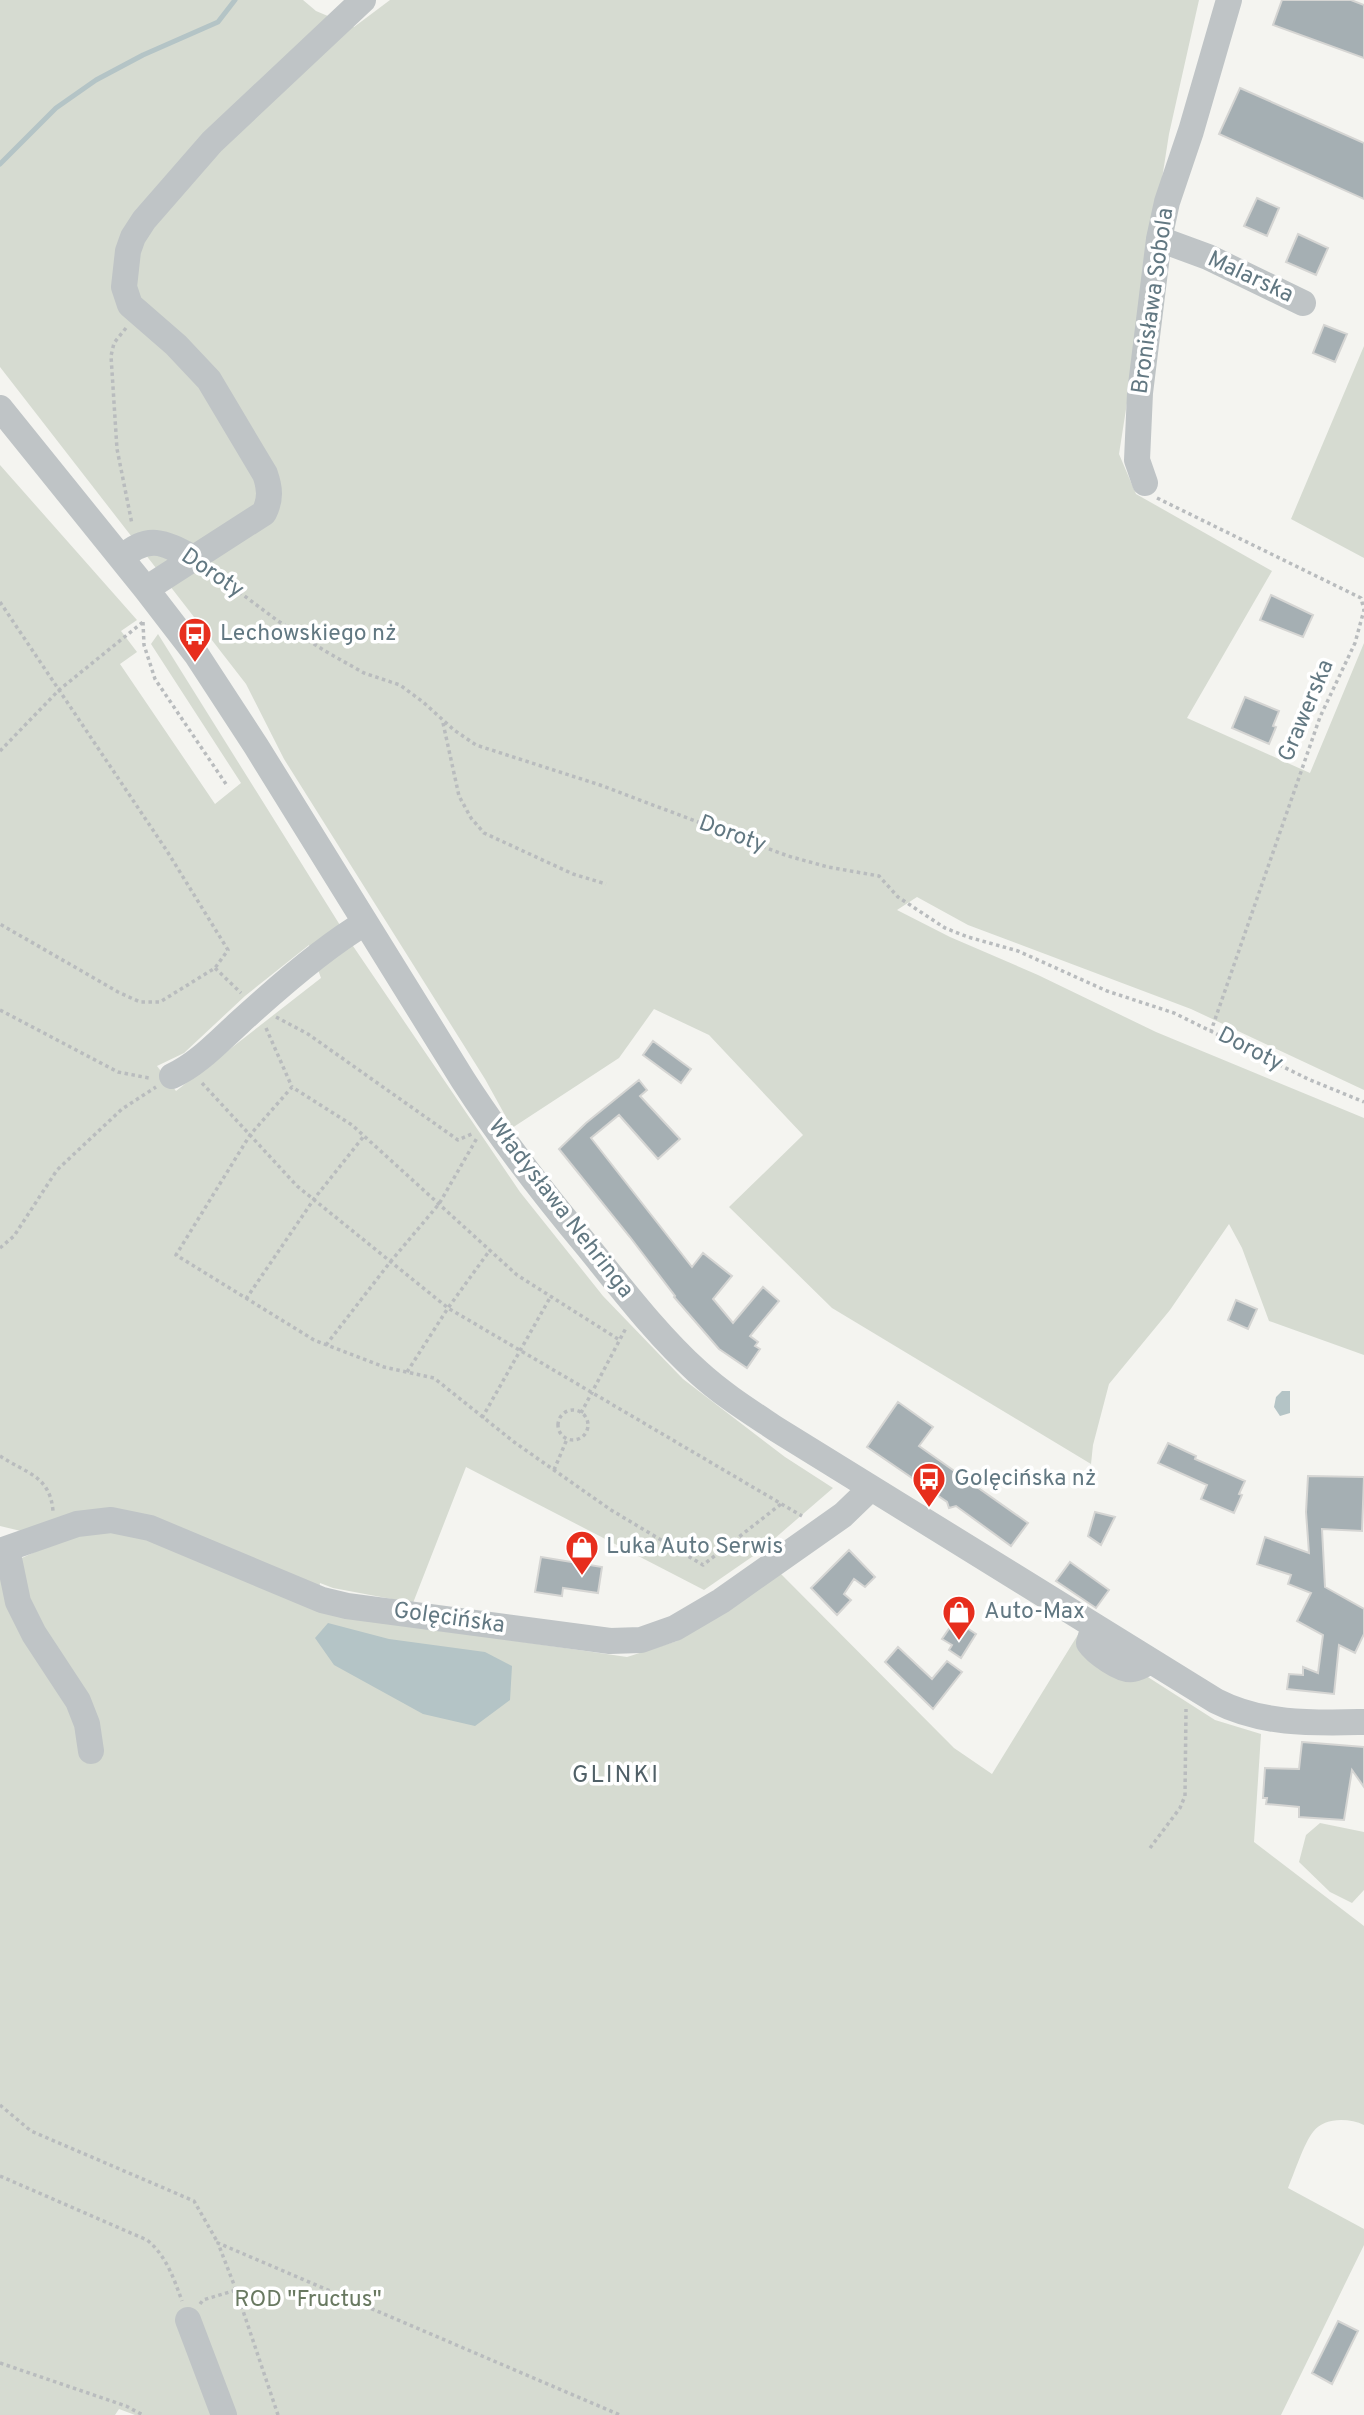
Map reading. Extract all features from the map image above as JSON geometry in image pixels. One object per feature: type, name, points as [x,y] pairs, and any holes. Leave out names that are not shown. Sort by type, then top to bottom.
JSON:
[{"type":"street","name":"Bronisława Sobola","points":[[1145,483],[1137,460],[1140,393],[1159,239],[1167,202],[1191,131],[1229,0]]},
{"type":"street","points":[[146,589],[264,513],[270,497],[265,474],[209,380],[177,345],[130,305],[124,287],[124,273],[130,244],[144,220],[212,142],[354,9]]},
{"type":"street","name":"Malarska","points":[[1159,239],[1208,257],[1303,303]]},
{"type":"street","name":"Władysława Nehringa","points":[[0,408],[128,553],[146,589],[214,681],[502,1138],[543,1193],[662,1336],[698,1373],[740,1405],[871,1488],[1196,1690],[1234,1710],[1256,1717],[1301,1722],[1364,1722]]},
{"type":"street","name":"Doroty","points":[[128,553],[149,542],[172,546],[194,558]]},
{"type":"street","points":[[180,1072],[251,1001],[365,923]]},
{"type":"street","name":"Golęcińska","points":[[4,1550],[77,1524],[111,1520],[150,1528],[322,1600],[347,1606],[610,1641],[641,1640],[675,1629],[721,1601],[843,1515],[871,1488]]},
{"type":"street","points":[[4,1550],[19,1602],[34,1634],[78,1701],[87,1724],[91,1751]]},
{"type":"street","points":[[188,2320],[224,2415]]},
{"type":"path","points":[[128,553],[132,521],[117,449],[111,356],[114,343],[139,314]]},
{"type":"path","name":"Grawerska","points":[[1145,483],[1159,501],[1361,598],[1364,610],[1355,643],[1320,717],[1211,1031]]},
{"type":"path","name":"Doroty","points":[[194,558],[278,621],[326,651],[365,673],[400,685],[476,745],[600,785],[788,856],[828,867],[879,876],[898,897],[945,928],[1018,951],[1107,991],[1174,1013],[1308,1079],[1364,1102]]},
{"type":"path","points":[[146,589],[141,608],[144,645],[156,679],[228,787]]},
{"type":"path","points":[[0,602],[167,851],[228,950],[215,968],[160,1002],[140,1002],[0,924]]},
{"type":"path","points":[[0,751],[59,691],[143,622]]},
{"type":"path","points":[[443,721],[459,796],[471,818],[484,832],[573,874],[606,884]]},
{"type":"path","points":[[215,968],[251,1001],[308,1034],[458,1140],[481,1130],[439,1204],[326,1345]]},
{"type":"path","points":[[251,1001],[292,1087],[352,1125],[517,1275],[618,1339],[580,1413]]},
{"type":"path","points":[[0,1010],[118,1072],[146,1078],[180,1072]]},
{"type":"path","points":[[180,1072],[250,1135],[298,1186],[448,1308],[822,1528]]},
{"type":"path","points":[[0,1248],[13,1236],[57,1170],[88,1138],[122,1109],[180,1072]]},
{"type":"path","points":[[292,1087],[250,1135],[176,1255],[314,1340],[384,1367],[434,1378],[482,1418],[611,1510],[703,1565],[781,1504]]},
{"type":"path","points":[[246,1299],[314,1199],[364,1136]]},
{"type":"path","points":[[407,1372],[448,1308],[490,1250]]},
{"type":"path","points":[[482,1418],[551,1296]]},
{"type":"path","points":[[571,1410],[580,1413],[587,1420],[587,1430],[581,1437],[567,1439],[558,1428],[560,1419],[571,1410]]},
{"type":"path","points":[[554,1470],[567,1439]]},
{"type":"path","points":[[0,1456],[35,1476],[48,1489],[53,1503],[55,1531]]},
{"type":"path","points":[[1150,1848],[1180,1808],[1185,1796],[1187,1701],[1196,1690]]},
{"type":"path","points":[[0,2105],[31,2131],[194,2201],[218,2243],[278,2415]]},
{"type":"path","points":[[0,2176],[147,2240],[157,2248],[173,2278],[188,2320]]},
{"type":"path","points":[[218,2243],[620,2415]]},
{"type":"path","points":[[188,2320],[203,2300],[236,2290]]},
{"type":"path","points":[[0,2363],[126,2406],[143,2415]]},
{"type":"green space","points":[[0,0],[303,0],[316,11],[354,27],[390,0],[1199,0],[1169,134],[1119,454],[1136,494],[1272,571],[1187,718],[1310,773],[1364,643],[1364,1090],[1191,1009],[968,925],[917,897],[897,910],[1156,1032],[1364,1118],[1364,1355],[1269,1321],[1242,1248],[1229,1224],[1170,1310],[1109,1384],[1093,1445],[1091,1464],[832,1308],[729,1207],[803,1135],[709,1035],[654,1009],[619,1058],[512,1128],[485,1079],[284,759],[246,684],[0,367]]},
{"type":"green space","points":[[1364,346],[1364,558],[1291,519]]},
{"type":"green space","name":"ROD \"Fructus\"","points":[[0,465],[137,620],[121,631],[137,652],[120,664],[215,804],[241,783],[151,644],[158,634],[353,946],[520,1192],[603,1296],[683,1379],[785,1457],[833,1488],[759,1552],[704,1590],[466,1467],[413,1603],[333,1588],[320,1583],[318,1606],[371,1620],[627,1657],[677,1641],[780,1573],[954,1748],[992,1774],[1079,1633],[1215,1720],[1261,1734],[1254,1842],[1364,1926],[1364,2125],[1337,2120],[1318,2127],[1306,2143],[1288,2188],[1364,2229],[1364,2245],[1281,2415],[135,2415],[119,2409],[115,2415],[0,2415],[0,1568],[37,1551],[25,1532],[0,1526]],"holes":[[[309,945],[321,978],[176,1091],[157,1066],[184,1053],[245,996]]]},
{"type":"green space","points":[[1320,1823],[1364,1832],[1364,1890],[1352,1903],[1330,1892],[1299,1862],[1306,1835]]},
{"type":"shaded area","points":[[1282,1391],[1290,1391],[1290,1413],[1280,1416],[1274,1407],[1276,1397]]},
{"type":"shaded area","points":[[328,1623],[389,1639],[485,1652],[512,1666],[510,1700],[475,1726],[423,1714],[334,1665],[315,1638]]},
{"type":"building","points":[[1282,0],[1351,0],[1364,5],[1364,58],[1273,25]]},
{"type":"building","points":[[1240,88],[1364,143],[1364,199],[1219,134]]},
{"type":"building","points":[[1257,198],[1279,208],[1267,236],[1244,226]]},
{"type":"building","points":[[1298,234],[1328,248],[1316,275],[1286,262]]},
{"type":"building","points":[[1324,325],[1347,334],[1335,362],[1313,353]]},
{"type":"building","points":[[1271,595],[1313,615],[1303,637],[1260,620]]},
{"type":"building","points":[[1245,697],[1279,711],[1269,744],[1232,728]]},
{"type":"building","points":[[653,1041],[691,1069],[681,1083],[643,1055]]},
{"type":"building","points":[[639,1080],[647,1090],[640,1096],[680,1139],[658,1159],[619,1115],[591,1138],[692,1267],[703,1253],[732,1276],[713,1299],[733,1323],[763,1287],[779,1301],[750,1336],[758,1342],[755,1346],[760,1349],[747,1368],[719,1349],[674,1297],[559,1149]]},
{"type":"building","points":[[1236,1300],[1257,1309],[1248,1329],[1228,1320]]},
{"type":"building","points":[[898,1402],[933,1427],[919,1446],[1028,1523],[1011,1546],[956,1506],[949,1508],[947,1502],[867,1447]]},
{"type":"building","points":[[1168,1443],[1196,1456],[1195,1459],[1245,1481],[1234,1513],[1201,1499],[1207,1485],[1158,1463]]},
{"type":"building","points":[[1308,1476],[1364,1477],[1362,1531],[1322,1529],[1325,1587],[1364,1609],[1364,1634],[1355,1653],[1339,1645],[1334,1694],[1287,1689],[1289,1674],[1303,1675],[1303,1667],[1318,1673],[1323,1635],[1297,1621],[1311,1593],[1288,1584],[1291,1575],[1257,1564],[1265,1537],[1309,1553],[1306,1512]]},
{"type":"building","points":[[1095,1512],[1115,1517],[1101,1545],[1088,1536]]},
{"type":"building","points":[[849,1550],[875,1577],[865,1587],[854,1579],[844,1594],[851,1600],[837,1615],[811,1588]]},
{"type":"building","points":[[541,1557],[602,1567],[598,1593],[563,1588],[562,1596],[535,1592]]},
{"type":"building","points":[[1070,1562],[1109,1590],[1096,1608],[1056,1581]]},
{"type":"building","name":"Auto-Max","points":[[955,1620],[976,1634],[961,1658],[949,1650],[952,1645],[942,1639]]},
{"type":"building","points":[[898,1647],[932,1679],[947,1661],[962,1672],[933,1709],[885,1662]]},
{"type":"building","points":[[1302,1742],[1364,1747],[1364,1787],[1352,1770],[1344,1820],[1299,1817],[1299,1807],[1266,1804],[1267,1798],[1263,1798],[1265,1768],[1299,1769]]},
{"type":"building","points":[[1338,2321],[1358,2331],[1332,2384],[1312,2373]]},
{"type":"waterway","points":[[0,164],[56,108],[96,80],[143,55],[218,22],[235,0]]},
{"type":"place","name":"Lechowskiego nż","points":[[195,664]]},
{"type":"place","name":"Golęcińska nż","points":[[929,1509]]},
{"type":"place","name":"Luka Auto Serwis","points":[[582,1577]]},
{"type":"place","name":"Auto-Max","points":[[959,1642]]},
{"type":"district","name":"GLINKI","points":[[616,1776]]}]
